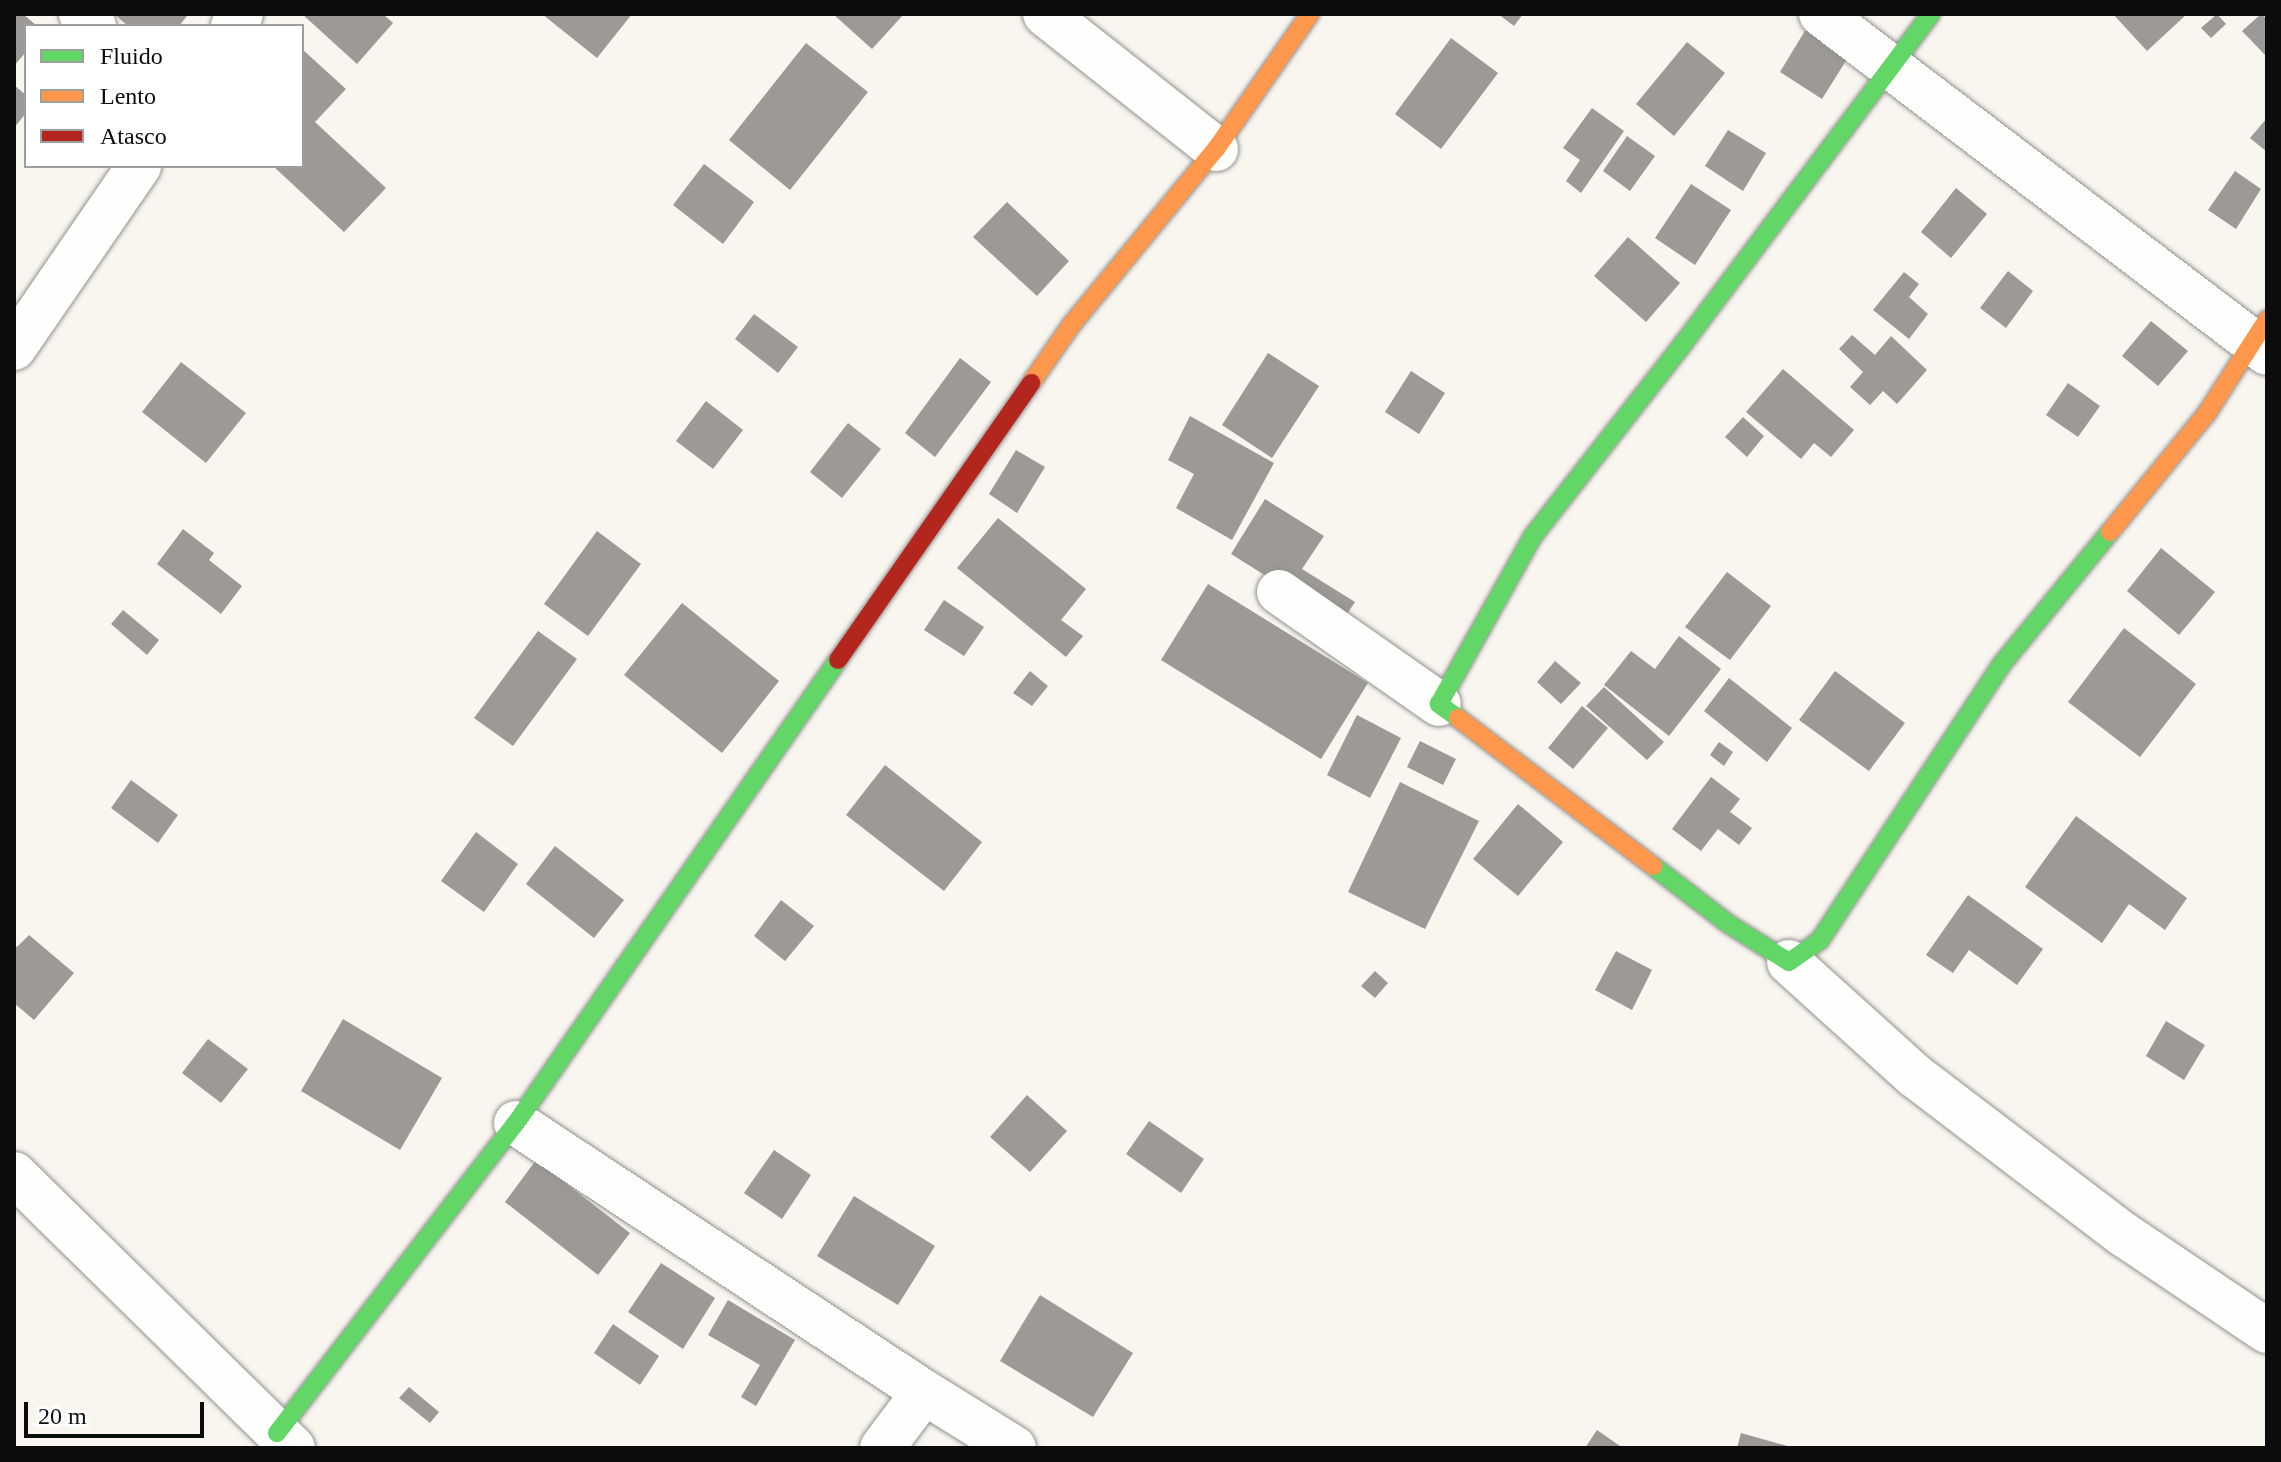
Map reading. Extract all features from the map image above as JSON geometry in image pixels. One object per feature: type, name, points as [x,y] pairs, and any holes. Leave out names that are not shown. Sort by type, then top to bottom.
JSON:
[{"type":"street","points":[[1045,14],[1216,149]]},
{"type":"street","points":[[14,1174],[285,1440],[516,1123],[1072,324],[1216,149],[1310,14]]},
{"type":"street","points":[[1789,962],[1820,940],[1835,921],[2001,665],[2207,413],[2262,338],[1893,66],[1874,57],[1821,14]]},
{"type":"street","points":[[1439,704],[1533,536],[1931,14]]},
{"type":"street","points":[[14,348],[138,168]]},
{"type":"street","points":[[1279,592],[1439,704],[1727,923],[1789,962],[1914,1075],[2123,1234],[2267,1331]]},
{"type":"street","points":[[516,1123],[1014,1448]]},
{"type":"street","points":[[882,1448],[924,1392]]},
{"type":"building","points":[[14,14],[23,14],[35,24],[24,24],[24,54],[14,66]]},
{"type":"building","points":[[114,14],[187,16],[181,24],[126,24]]},
{"type":"building","points":[[302,14],[383,14],[393,23],[357,64]]},
{"type":"building","points":[[542,14],[632,14],[597,58]]},
{"type":"building","points":[[833,14],[904,14],[872,49]]},
{"type":"building","points":[[1498,14],[1523,14],[1514,26]]},
{"type":"building","points":[[2113,14],[2187,14],[2147,51]]},
{"type":"building","points":[[2217,14],[2226,24],[2211,38],[2201,28]]},
{"type":"building","points":[[2261,14],[2267,19],[2267,57],[2242,31]]},
{"type":"building","points":[[1806,29],[1849,56],[1822,99],[1780,72]]},
{"type":"building","points":[[1451,38],[1498,73],[1441,149],[1395,114]]},
{"type":"building","points":[[1687,42],[1725,73],[1674,136],[1636,104]]},
{"type":"building","points":[[806,43],[868,92],[790,190],[729,140]]},
{"type":"building","points":[[304,51],[346,89],[315,122],[386,188],[344,232],[275,168],[304,168]]},
{"type":"building","points":[[14,85],[24,93],[24,116],[14,128]]},
{"type":"building","points":[[1592,108],[1624,131],[1581,193],[1566,181],[1580,160],[1563,148]]},
{"type":"building","points":[[2267,118],[2267,152],[2250,138]]},
{"type":"building","points":[[1728,130],[1766,153],[1743,191],[1705,166]]},
{"type":"building","points":[[1627,136],[1655,156],[1630,191],[1603,171]]},
{"type":"building","points":[[704,164],[754,202],[723,244],[673,205]]},
{"type":"building","points":[[2235,171],[2261,189],[2236,229],[2208,210]]},
{"type":"building","points":[[1691,184],[1731,210],[1695,265],[1655,238]]},
{"type":"building","points":[[1956,188],[1987,214],[1951,258],[1921,232]]},
{"type":"building","points":[[1007,202],[1069,261],[1037,296],[973,237]]},
{"type":"building","points":[[1628,237],[1680,283],[1646,322],[1594,276]]},
{"type":"building","points":[[2008,271],[2033,291],[2006,328],[1980,308]]},
{"type":"building","points":[[1904,272],[1919,284],[1909,297],[1928,314],[1909,339],[1873,310]]},
{"type":"building","points":[[754,314],[798,347],[778,373],[735,339]]},
{"type":"building","points":[[2151,321],[2188,351],[2158,386],[2122,356]]},
{"type":"building","points":[[1852,335],[1875,355],[1891,336],[1927,370],[1897,404],[1883,391],[1870,405],[1850,387],[1863,372],[1839,349]]},
{"type":"building","points":[[1268,353],[1319,386],[1272,458],[1222,425]]},
{"type":"building","points":[[960,358],[991,382],[935,457],[905,433]]},
{"type":"building","points":[[181,362],[246,413],[206,463],[142,412]]},
{"type":"building","points":[[1783,369],[1854,430],[1831,457],[1814,443],[1801,459],[1746,412]]},
{"type":"building","points":[[1411,371],[1445,393],[1419,434],[1385,412]]},
{"type":"building","points":[[2068,383],[2100,406],[2078,437],[2046,415]]},
{"type":"building","points":[[706,401],[743,430],[713,469],[676,441]]},
{"type":"building","points":[[1190,416],[1274,463],[1232,540],[1176,508],[1194,474],[1168,460]]},
{"type":"building","points":[[1743,417],[1764,436],[1747,457],[1725,437]]},
{"type":"building","points":[[848,423],[881,449],[842,498],[810,472]]},
{"type":"building","points":[[1016,450],[1045,467],[1017,513],[989,494]]},
{"type":"building","points":[[1265,499],[1324,536],[1302,569],[1355,602],[1341,623],[1231,554]]},
{"type":"building","points":[[998,518],[1086,589],[1061,620],[1083,636],[1066,657],[957,568]]},
{"type":"building","points":[[183,529],[214,553],[209,560],[242,586],[221,614],[157,564]]},
{"type":"building","points":[[597,531],[641,564],[588,636],[544,604]]},
{"type":"building","points":[[2161,548],[2215,592],[2179,635],[2127,591]]},
{"type":"building","points":[[1727,572],[1771,606],[1730,660],[1685,627]]},
{"type":"building","points":[[1208,584],[1368,683],[1321,759],[1161,660]]},
{"type":"building","points":[[944,600],[984,627],[964,656],[924,630]]},
{"type":"building","points":[[682,603],[779,681],[722,753],[624,675]]},
{"type":"building","points":[[123,610],[159,640],[147,655],[111,624]]},
{"type":"building","points":[[2124,628],[2196,684],[2140,757],[2068,702]]},
{"type":"building","points":[[538,631],[577,659],[513,746],[474,718]]},
{"type":"building","points":[[1679,636],[1721,669],[1669,736],[1604,685],[1631,651],[1655,669]]},
{"type":"building","points":[[1555,661],[1581,683],[1561,704],[1537,682]]},
{"type":"building","points":[[1030,671],[1048,686],[1032,706],[1013,693]]},
{"type":"building","points":[[1835,671],[1905,723],[1869,771],[1799,720]]},
{"type":"building","points":[[1729,678],[1792,728],[1767,762],[1704,711]]},
{"type":"building","points":[[1604,687],[1664,742],[1647,760],[1586,706]]},
{"type":"building","points":[[1582,706],[1608,728],[1573,769],[1548,748]]},
{"type":"building","points":[[1357,715],[1401,738],[1370,798],[1327,775]]},
{"type":"building","points":[[1420,741],[1456,759],[1443,785],[1407,767]]},
{"type":"building","points":[[1719,742],[1733,752],[1724,766],[1710,755]]},
{"type":"building","points":[[885,765],[982,842],[944,891],[846,815]]},
{"type":"building","points":[[1711,777],[1740,799],[1730,812],[1752,828],[1739,845],[1718,829],[1701,851],[1672,829]]},
{"type":"building","points":[[131,780],[178,815],[158,843],[111,808]]},
{"type":"building","points":[[1400,782],[1479,821],[1425,929],[1348,892]]},
{"type":"building","points":[[1518,804],[1563,842],[1518,896],[1473,859]]},
{"type":"building","points":[[2076,816],[2187,898],[2165,930],[2129,904],[2102,943],[2025,887]]},
{"type":"building","points":[[476,832],[518,864],[484,912],[441,881]]},
{"type":"building","points":[[555,846],[624,900],[594,938],[526,884]]},
{"type":"building","points":[[1968,895],[2043,949],[2017,985],[1969,950],[1953,973],[1926,955]]},
{"type":"building","points":[[781,900],[814,926],[785,961],[754,936]]},
{"type":"building","points":[[29,935],[74,973],[34,1020],[14,1003],[14,944],[17,947]]},
{"type":"building","points":[[1616,951],[1652,970],[1632,1010],[1595,990]]},
{"type":"building","points":[[1375,971],[1388,983],[1375,998],[1361,986]]},
{"type":"building","points":[[343,1019],[442,1078],[400,1150],[301,1091]]},
{"type":"building","points":[[2166,1021],[2205,1045],[2184,1080],[2146,1056]]},
{"type":"building","points":[[208,1039],[248,1069],[221,1103],[182,1073]]},
{"type":"building","points":[[1027,1095],[1067,1131],[1030,1172],[990,1137]]},
{"type":"building","points":[[1149,1121],[1204,1159],[1181,1193],[1126,1154]]},
{"type":"building","points":[[774,1150],[811,1175],[782,1219],[744,1193]]},
{"type":"building","points":[[536,1160],[630,1233],[598,1275],[505,1202]]},
{"type":"building","points":[[854,1196],[935,1246],[898,1305],[817,1256]]},
{"type":"building","points":[[661,1263],[715,1298],[683,1349],[628,1312]]},
{"type":"building","points":[[1040,1295],[1133,1353],[1093,1417],[1000,1361]]},
{"type":"building","points":[[728,1300],[795,1340],[756,1406],[741,1397],[760,1365],[708,1335]]},
{"type":"building","points":[[613,1324],[659,1356],[640,1385],[594,1353]]},
{"type":"building","points":[[409,1387],[439,1412],[430,1423],[399,1398]]},
{"type":"building","points":[[1597,1430],[1623,1448],[1585,1448]]},
{"type":"building","points":[[1741,1433],[1791,1447],[1791,1448],[1737,1448]]},
{"type":"traffic: fast","points":[[1458,718],[1439,704],[1533,536],[1683,344],[1931,14]]},
{"type":"traffic: fast","points":[[1653,866],[1727,923],[1789,962],[1820,940],[2001,665],[2110,532]]},
{"type":"traffic: fast","points":[[277,1433],[516,1123],[838,660]]},
{"type":"traffic: slow","points":[[1031,383],[1072,324],[1216,149],[1310,14]]},
{"type":"traffic: slow","points":[[2110,532],[2207,413],[2267,320]]},
{"type":"traffic: slow","points":[[1458,718],[1653,866]]},
{"type":"traffic: jam","points":[[838,660],[1031,383]]}]
